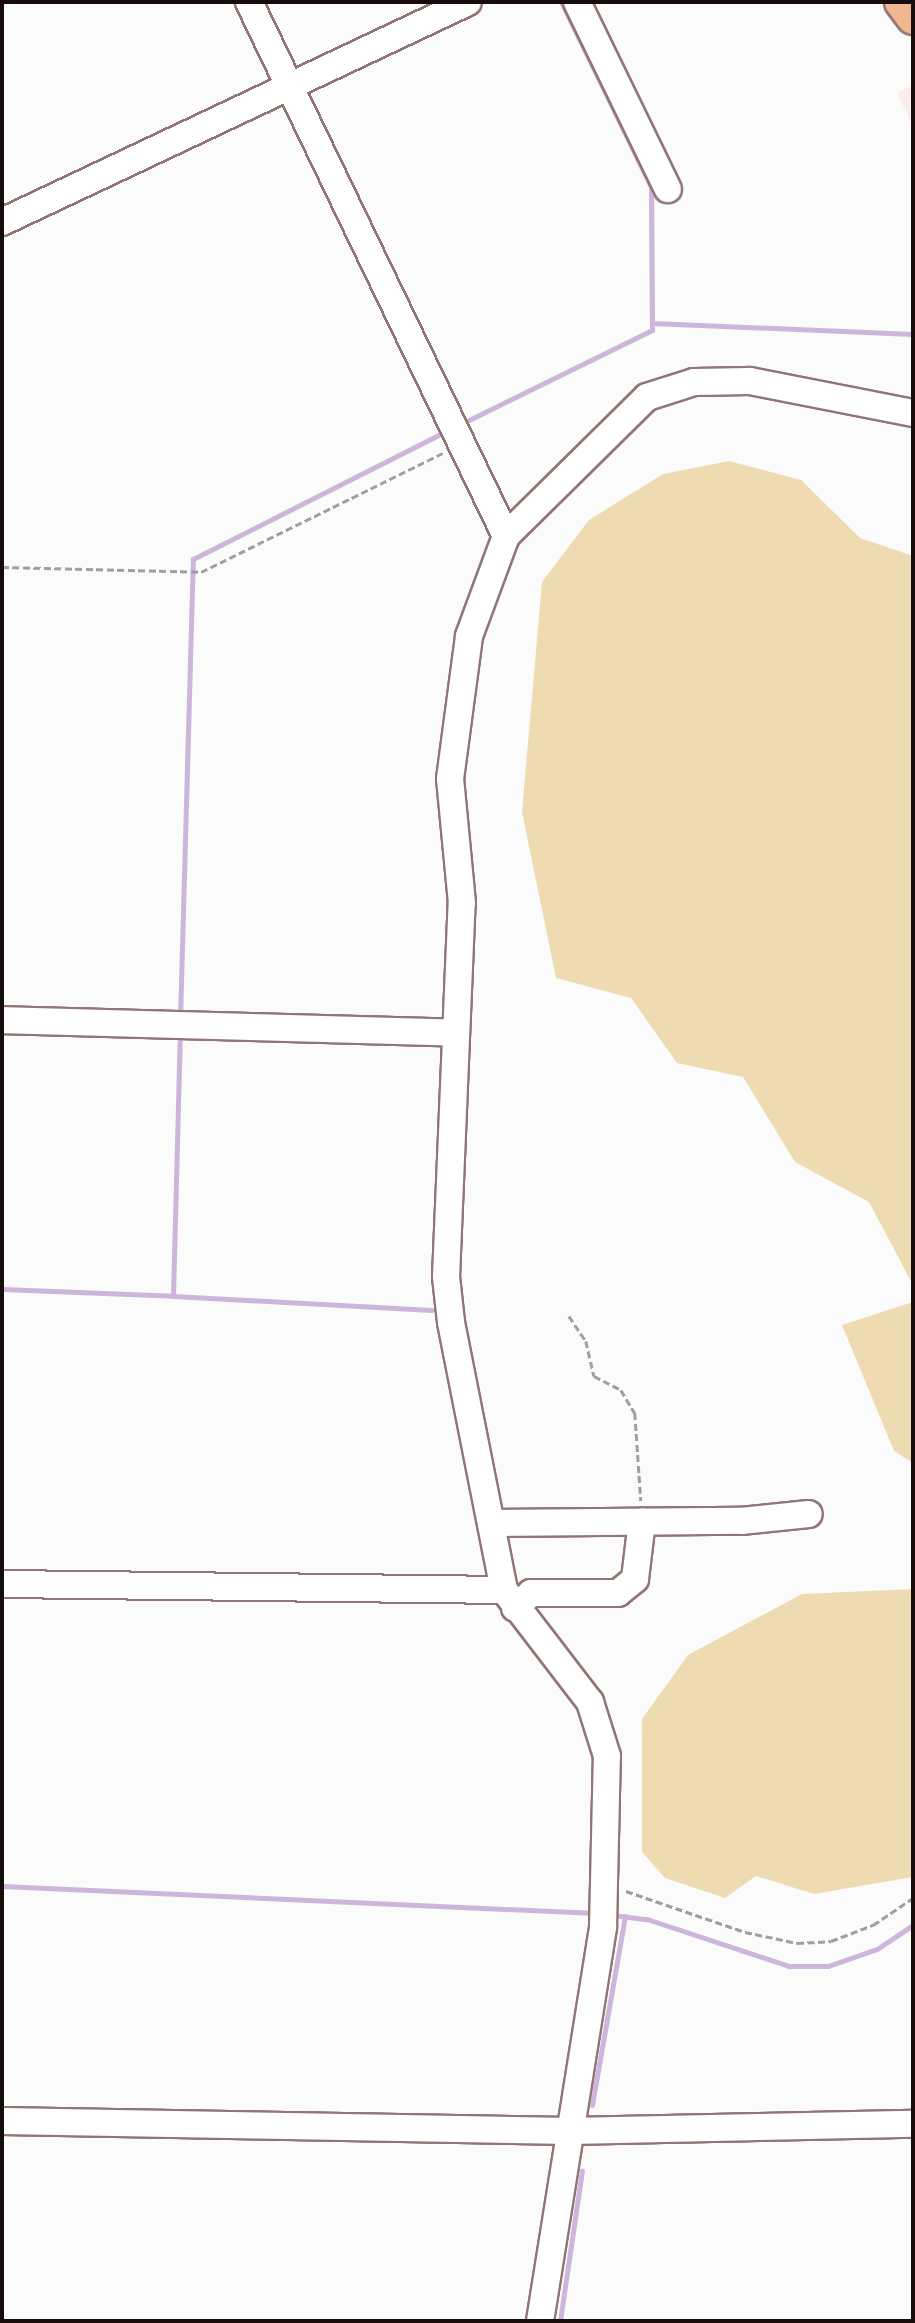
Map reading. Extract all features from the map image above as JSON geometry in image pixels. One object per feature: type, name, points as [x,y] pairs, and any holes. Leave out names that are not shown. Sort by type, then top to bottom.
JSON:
[{"type":"main road","points":[[901,2],[913,18]]},
{"type":"street","points":[[249,2],[506,536]]},
{"type":"street","points":[[2,222],[468,2]]},
{"type":"street","points":[[577,2],[668,189]]},
{"type":"street","points":[[540,2321],[604,1927],[606,1892],[603,1727],[590,1702],[510,1599],[491,1523],[446,1277],[462,903],[450,779],[454,713],[469,636],[506,536],[647,397],[694,382],[750,381],[913,413]]},
{"type":"street","points":[[2,1020],[455,1033]]},
{"type":"street","points":[[491,1523],[642,1521],[809,1514]]},
{"type":"street","points":[[2,1584],[510,1599],[531,1593],[618,1594],[635,1579],[642,1521]]},
{"type":"street","points":[[2,2121],[570,2131],[913,2124]]},
{"type":"path","points":[[2,567],[201,572],[461,444]]},
{"type":"path","points":[[569,1316],[586,1341],[594,1376],[621,1390],[635,1413],[642,1521]]},
{"type":"path","points":[[606,1892],[745,1932],[797,1943],[831,1941],[873,1925],[913,1898]]},
{"type":"shaded area","points":[[913,85],[913,127],[897,93]]},
{"type":"shaded area","points":[[729,461],[801,480],[860,538],[913,556],[913,1285],[869,1202],[795,1162],[743,1077],[677,1063],[631,998],[556,978],[522,812],[542,582],[589,520],[663,474]]},
{"type":"shaded area","points":[[913,1302],[913,1463],[894,1451],[842,1325]]},
{"type":"shaded area","points":[[913,1589],[913,1877],[814,1894],[756,1876],[725,1898],[665,1878],[642,1852],[642,1719],[688,1655],[802,1594]]},
{"type":"waterway","points":[[469,420],[652,330],[651,187],[561,2]]},
{"type":"waterway","points":[[652,323],[913,334]]},
{"type":"waterway","points":[[180,1019],[193,559],[439,435]]},
{"type":"waterway","points":[[2,1289],[173,1296],[180,1032]]},
{"type":"waterway","points":[[173,1296],[432,1310]]},
{"type":"waterway","points":[[2,1886],[595,1913]]},
{"type":"waterway","points":[[612,1915],[647,1919],[789,1966],[828,1966],[877,1949],[913,1925]]},
{"type":"waterway","points":[[592,2105],[625,1916]]},
{"type":"waterway","points":[[560,2321],[582,2171]]}]
